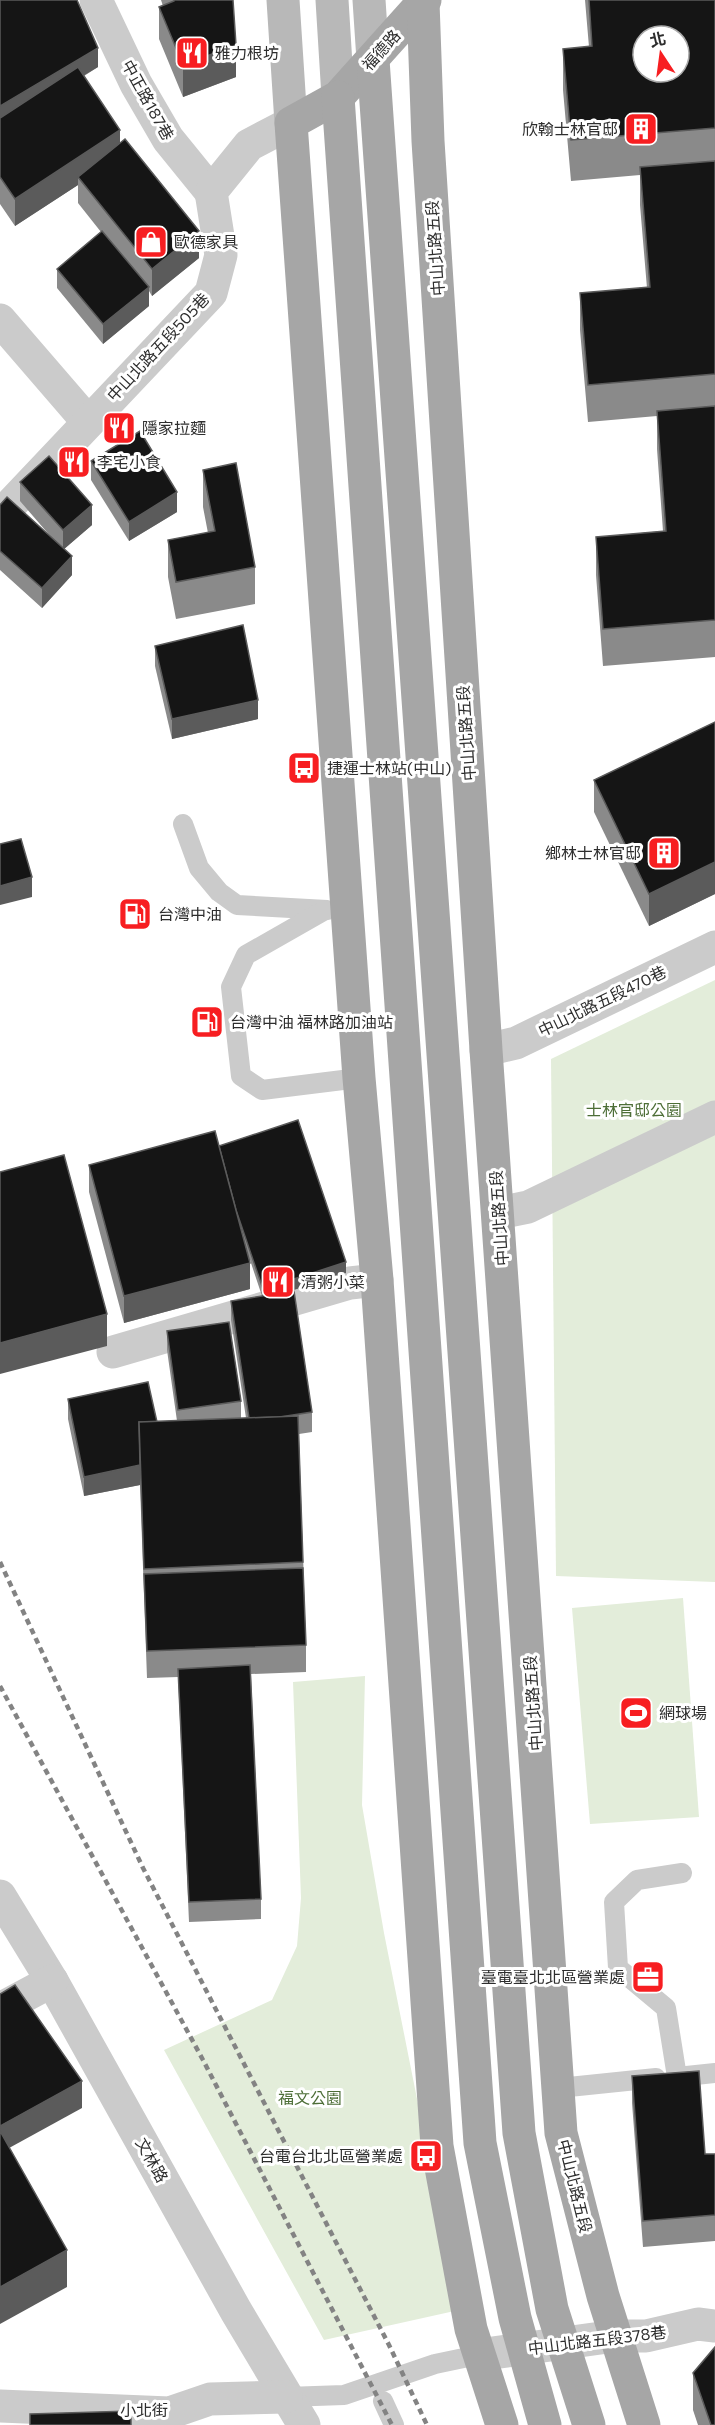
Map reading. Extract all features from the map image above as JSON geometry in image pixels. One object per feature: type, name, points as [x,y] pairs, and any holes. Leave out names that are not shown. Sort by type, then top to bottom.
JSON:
[{"type":"main road","points":[[283,0],[317,490],[337,909],[351,956],[377,1280],[437,2146],[478,2355],[502,2425]]},
{"type":"main road","points":[[332,0],[480,2143],[523,2349],[545,2425]]},
{"type":"main road","points":[[369,0],[519,2133],[552,2309],[589,2425]]},
{"type":"main road","name":"福德路","points":[[338,97],[424,1]]},
{"type":"main road","name":"中山北路五段","points":[[424,1],[429,153],[450,490],[486,1050],[561,2133],[615,2336],[644,2425]]},
{"type":"main road","points":[[291,123],[338,97]]},
{"type":"main road","points":[[317,490],[365,486]]},
{"type":"main road","points":[[403,495],[450,490]]},
{"type":"main road","points":[[351,956],[397,954]]},
{"type":"street","name":"中正路187巷","points":[[96,0],[136,84],[168,139],[211,192]]},
{"type":"street","points":[[211,192],[249,145],[291,123]]},
{"type":"street","name":"中山北路五段505巷","points":[[0,516],[211,293],[221,255],[211,192]]},
{"type":"street","points":[[0,320],[88,422]]},
{"type":"street","name":"中山北路五段470巷","points":[[486,1050],[516,1043],[715,946]]},
{"type":"street","points":[[499,1213],[528,1207],[715,1117]]},
{"type":"street","points":[[113,1352],[350,1283],[377,1280]]},
{"type":"street","name":"文林路","points":[[0,1896],[52,1981],[286,2397],[304,2425]]},
{"type":"street","points":[[0,2009],[52,1981]]},
{"type":"street","name":"中山北路五段378巷","points":[[478,2355],[615,2336],[646,2336],[698,2324],[715,2326]]},
{"type":"street","name":"小北街","points":[[0,2406],[169,2413],[210,2399],[286,2397]]},
{"type":"lane","points":[[183,824],[199,868],[219,892],[237,905],[337,909]]},
{"type":"lane","points":[[337,909],[246,955],[231,987],[241,1076],[262,1090],[359,1078]]},
{"type":"lane","points":[[677,2077],[666,2008],[618,1968],[614,1902],[637,1880],[682,1873]]},
{"type":"lane","points":[[559,2088],[715,2073]]},
{"type":"lane","points":[[286,2397],[344,2396],[435,2364],[478,2355]]},
{"type":"lane","points":[[383,2401],[394,2425]]},
{"type":"green space","name":"士林官邸公園","points":[[715,980],[715,1582],[556,1576],[551,1059]]},
{"type":"green space","name":"網球場","points":[[683,1598],[699,1817],[590,1824],[572,1608]]},
{"type":"green space","name":"福文公園","points":[[365,1676],[362,1805],[384,1933],[459,2310],[324,2340],[164,2050],[272,2000],[297,1946],[301,1898],[293,1682]]},
{"type":"building","points":[[0,0],[77,0],[98,48],[0,106]]},
{"type":"building","points":[[174,0],[233,0],[236,45],[183,65],[159,7]]},
{"type":"building","name":"欣翰士林官邸","points":[[589,0],[715,0],[715,128],[571,140],[563,49],[592,46]]},
{"type":"building","points":[[78,67],[120,130],[15,199],[0,177],[0,118]]},
{"type":"building","points":[[125,139],[199,231],[152,269],[78,177]]},
{"type":"building","points":[[715,161],[715,374],[588,385],[580,293],[650,287],[640,167]]},
{"type":"building","points":[[102,231],[149,287],[103,324],[57,269]]},
{"type":"building","points":[[715,406],[715,620],[603,629],[596,537],[666,531],[657,411]]},
{"type":"building","points":[[140,431],[177,492],[129,522],[91,461]]},
{"type":"building","points":[[49,456],[92,505],[63,530],[20,482]]},
{"type":"building","points":[[236,463],[255,567],[176,582],[168,540],[215,531],[203,470]]},
{"type":"building","points":[[7,497],[72,556],[42,588],[0,551],[0,505]]},
{"type":"building","points":[[243,625],[258,700],[172,719],[155,646]]},
{"type":"building","name":"鄉林士林官邸","points":[[715,722],[715,862],[649,894],[594,780]]},
{"type":"building","points":[[21,839],[32,877],[0,886],[0,844]]},
{"type":"building","points":[[298,1120],[346,1262],[263,1289],[236,1210],[219,1146]]},
{"type":"building","points":[[215,1131],[250,1263],[124,1296],[89,1165]]},
{"type":"building","points":[[64,1155],[107,1314],[0,1343],[0,1172]]},
{"type":"building","points":[[294,1291],[312,1412],[280,1417],[249,1418],[231,1301]]},
{"type":"building","points":[[229,1322],[241,1401],[178,1410],[167,1331]]},
{"type":"building","points":[[148,1382],[157,1422],[139,1422],[140,1465],[84,1477],[68,1399]]},
{"type":"building","points":[[298,1416],[303,1562],[144,1569],[139,1422]]},
{"type":"building","points":[[303,1568],[306,1645],[147,1651],[144,1574]]},
{"type":"building","points":[[250,1665],[261,1899],[189,1902],[178,1669]]},
{"type":"building","points":[[15,1985],[82,2081],[0,2126],[0,1994]]},
{"type":"building","points":[[699,2071],[705,2154],[715,2154],[715,2215],[643,2221],[632,2076]]},
{"type":"building","points":[[0,2131],[67,2250],[0,2287]]},
{"type":"building","points":[[715,2347],[715,2425],[711,2425],[693,2373]]},
{"type":"building","points":[[131,2411],[131,2425],[30,2425],[30,2414]]},
{"type":"railway","points":[[0,1562],[143,1868],[389,2345],[427,2425]]},
{"type":"railway","points":[[0,1686],[203,2060],[392,2425]]},
{"type":"place","name":"雅力根坊","points":[[192,53]]},
{"type":"place","name":"欣翰士林官邸","points":[[641,129]]},
{"type":"place","name":"歐德家具","points":[[151,242]]},
{"type":"place","name":"隱家拉麵","points":[[119,428]]},
{"type":"place","name":"李宅小食","points":[[74,462]]},
{"type":"place","name":"捷運士林站(中山)","points":[[304,768]]},
{"type":"place","name":"鄉林士林官邸","points":[[664,853]]},
{"type":"place","name":"台灣中油","points":[[135,914]]},
{"type":"place","name":"台灣中油 福林路加油站","points":[[207,1022]]},
{"type":"place","name":"清粥小菜","points":[[278,1282]]},
{"type":"place","name":"網球場","points":[[636,1713]]},
{"type":"place","name":"臺電臺北北區營業處","points":[[648,1977]]},
{"type":"place","name":"台電台北北區營業處","points":[[426,2156]]}]
